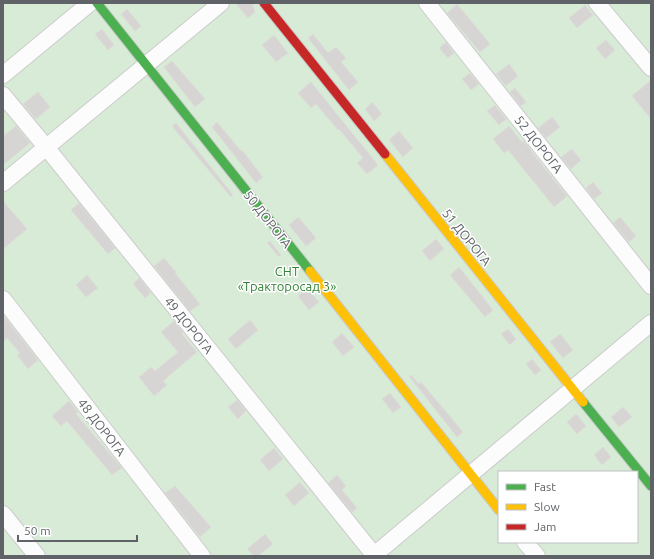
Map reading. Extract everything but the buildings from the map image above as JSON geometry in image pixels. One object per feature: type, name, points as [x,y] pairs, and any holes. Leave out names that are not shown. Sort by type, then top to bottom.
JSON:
[{"type":"street","points":[[3,75],[90,3]]},
{"type":"street","name":"50 ДОРОГА","points":[[97,3],[498,509]]},
{"type":"street","points":[[3,183],[221,3]]},
{"type":"street","name":"51 ДОРОГА","points":[[264,3],[651,486]]},
{"type":"street","name":"52 ДОРОГА","points":[[427,3],[651,286]]},
{"type":"street","points":[[597,3],[651,68]]},
{"type":"street","name":"49 ДОРОГА","points":[[3,95],[374,556]]},
{"type":"street","name":"48 ДОРОГА","points":[[3,299],[202,556]]},
{"type":"street","points":[[374,556],[651,323]]},
{"type":"street","points":[[3,514],[37,556]]},
{"type":"street","points":[[527,543],[537,556]]},
{"type":"green space","name":"СНТ «Тракторосад 3»","points":[[3,3],[651,3],[651,556],[3,556]]},
{"type":"traffic: fast","points":[[97,3],[310,271]]},
{"type":"traffic: fast","points":[[583,402],[651,486]]},
{"type":"traffic: slow","points":[[385,154],[583,402]]},
{"type":"traffic: slow","points":[[310,271],[498,509]]},
{"type":"traffic: jam","points":[[264,3],[385,154]]}]
